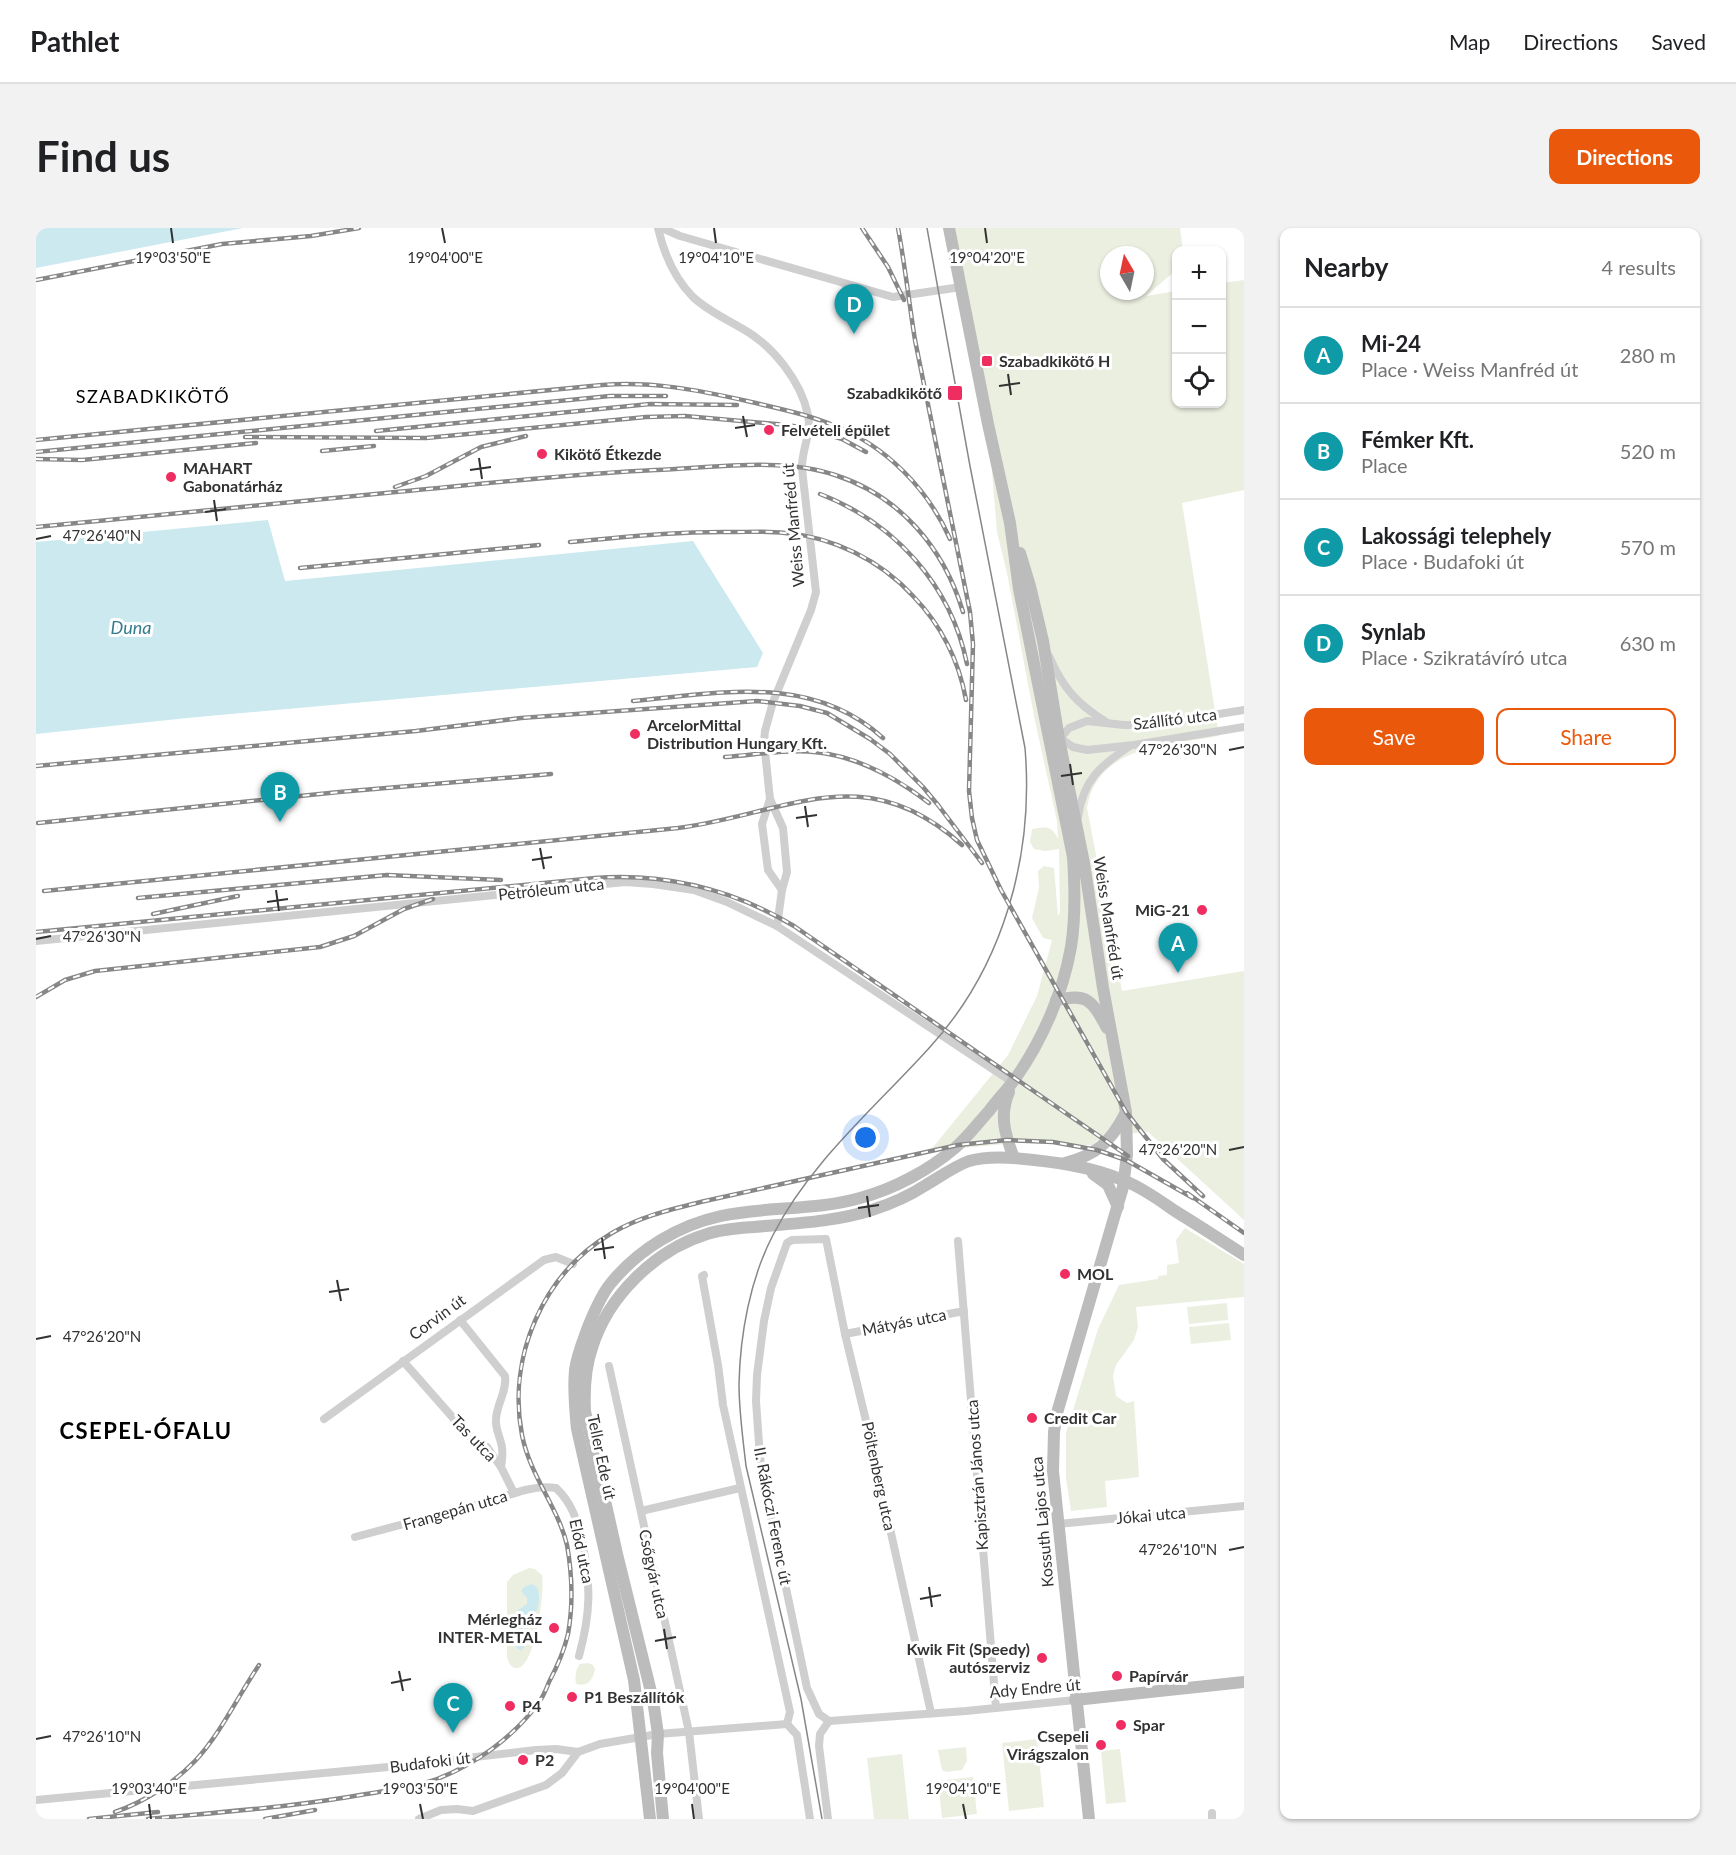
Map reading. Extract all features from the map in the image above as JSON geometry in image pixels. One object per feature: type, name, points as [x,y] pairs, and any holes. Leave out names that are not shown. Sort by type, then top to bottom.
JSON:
[{"type":"main road","name":"Weiss Manfréd út","points":[[949,228],[1010,523],[1019,589],[1073,857],[1076,892],[1071,947],[1056,1000],[1037,1042],[1012,1082]]},
{"type":"main road","name":"Weiss Manfréd út","points":[[1010,523],[1030,586],[1043,641],[1059,739],[1077,823],[1126,1112],[1126,1160]]},
{"type":"main road","name":"Weiss Manfréd út","points":[[1056,1000],[1078,996],[1084,998],[1097,1012],[1112,1037]]},
{"type":"main road","points":[[1012,1082],[1002,1114],[1007,1140],[1014,1158],[1082,1168],[1125,1181],[1146,1191],[1244,1255]]},
{"type":"main road","name":"Teller Ede út","points":[[650,1819],[634,1680],[577,1429],[574,1399],[576,1368],[591,1319],[610,1284],[633,1259],[672,1233],[699,1221],[740,1212],[829,1204],[860,1198],[892,1187],[923,1170],[958,1145],[1012,1082]]},
{"type":"main road","points":[[1061,1164],[1089,1156],[1108,1142],[1126,1112]]},
{"type":"main road","name":"Teller Ede út","points":[[663,1819],[657,1753],[658,1734],[653,1700],[585,1411],[585,1382],[592,1347],[606,1317],[638,1276],[681,1245],[708,1234],[742,1228],[839,1219],[889,1204],[969,1161],[1014,1158]]},
{"type":"main road","points":[[1126,1160],[1134,1178],[1146,1191]]},
{"type":"main road","name":"Kossuth Lajos utca","points":[[1089,1819],[1053,1471],[1054,1432],[1125,1181],[1126,1160]]},
{"type":"main road","points":[[1082,1168],[1108,1185],[1118,1207],[1128,1196],[1146,1191]]},
{"type":"main road","name":"Ady Endre út","points":[[1076,1700],[1244,1682]]},
{"type":"street","points":[[660,228],[680,236],[893,297],[961,287]]},
{"type":"street","name":"Weiss Manfréd út","points":[[660,228],[662,244],[668,261],[686,289],[705,307],[753,335],[775,354],[792,377],[809,416],[802,470],[816,592],[811,610],[773,702],[764,742],[770,800],[783,828],[787,872],[777,927]]},
{"type":"street","name":"Szállító utca","points":[[1043,641],[1052,664],[1071,695],[1088,711],[1106,722]]},
{"type":"street","name":"Szállító utca","points":[[1244,710],[1151,725],[1087,722],[1070,728],[1059,739],[1073,747],[1087,750],[1134,745],[1244,727]]},
{"type":"street","points":[[1221,714],[1223,730]]},
{"type":"street","points":[[1044,719],[1059,739],[1052,757]]},
{"type":"street","name":"Szállító utca","points":[[1077,823],[1080,800],[1088,782],[1110,759],[1134,745]]},
{"type":"street","name":"Weiss Manfréd út","points":[[770,800],[762,824],[768,870],[782,890]]},
{"type":"street","name":"Petróleum utca","points":[[36,940],[625,882],[653,884],[694,891],[727,902],[777,927],[1012,1082]]},
{"type":"street","name":"Pöltenberg utca","points":[[826,1239],[845,1334],[870,1436],[931,1713]]},
{"type":"street","name":"II. Rákóczi Ferenc út","points":[[826,1239],[792,1240],[787,1244],[771,1288],[764,1321],[756,1401],[764,1483],[807,1688],[819,1714],[829,1721]]},
{"type":"street","name":"Kapisztrán János utca","points":[[958,1241],[996,1708]]},
{"type":"street","name":"Corvin út","points":[[324,1419],[544,1260],[556,1257],[573,1264]]},
{"type":"street","name":"II. Rákóczi Ferenc út","points":[[704,1275],[702,1276],[723,1405],[790,1712],[787,1724],[797,1735],[810,1819]]},
{"type":"street","name":"Mátyás utca","points":[[845,1334],[964,1311]]},
{"type":"street","points":[[460,1320],[505,1376],[505,1392],[498,1404],[496,1418],[496,1430],[502,1447],[501,1467]]},
{"type":"street","name":"Tas utca","points":[[403,1361],[469,1436],[486,1447],[501,1467],[514,1493]]},
{"type":"street","name":"Csőgyár utca","points":[[609,1366],[689,1732],[699,1819]]},
{"type":"street","name":"Frangepán utca","points":[[355,1537],[514,1493],[541,1487],[556,1488]]},
{"type":"street","name":"Előd utca","points":[[556,1488],[566,1497],[578,1523],[588,1571],[590,1590],[588,1612],[579,1656]]},
{"type":"street","points":[[641,1511],[740,1488]]},
{"type":"street","name":"Jókai utca","points":[[1058,1524],[1244,1506]]},
{"type":"street","name":"Ady Endre út","points":[[829,1721],[1076,1700]]},
{"type":"street","points":[[828,1819],[819,1746],[820,1734],[829,1721]]},
{"type":"street","name":"Budafoki út","points":[[36,1800],[388,1767],[536,1750],[556,1749],[578,1752],[600,1744],[658,1734],[787,1724]]},
{"type":"street","points":[[418,1819],[441,1810],[457,1809],[474,1815],[546,1785],[562,1773],[578,1752]]},
{"type":"shaded area","points":[[949,228],[1180,228],[1182,246],[1172,246],[1172,273],[1154,289],[1154,246],[1100,246],[1100,300],[1154,300],[1154,295],[1172,292],[1172,408],[1226,408],[1226,282],[1244,280],[1244,490],[1182,503],[1219,736],[1158,746],[1120,760],[1105,771],[1093,787],[1087,808],[1122,991],[1244,971],[1244,1220],[1148,1132],[1103,1136],[1092,1145],[1049,1140],[930,1151],[1008,1055],[1037,996],[1052,940],[1043,938],[1032,918],[1039,888],[1038,871],[1044,866],[1054,868],[1058,916],[1060,912],[1059,849],[1045,851],[1034,849],[1030,842],[1032,829],[1041,828],[1051,829],[1058,839],[1057,821],[997,532],[988,424]]},
{"type":"shaded area","points":[[1185,1228],[1244,1264],[1244,1297],[1136,1307],[1138,1327],[1134,1340],[1116,1365],[1113,1376],[1116,1396],[1127,1403],[1134,1401],[1139,1477],[1105,1481],[1107,1507],[1071,1511],[1066,1478],[1066,1433],[1098,1329],[1119,1285],[1158,1279],[1158,1276],[1167,1275],[1167,1265],[1179,1263],[1176,1240]]},
{"type":"shaded area","points":[[1227,1303],[1228,1320],[1189,1324],[1187,1307]]},
{"type":"shaded area","points":[[1229,1323],[1231,1340],[1191,1344],[1189,1327]]},
{"type":"shaded area","points":[[529,1568],[535,1569],[542,1575],[540,1611],[529,1656],[523,1665],[515,1668],[507,1658],[507,1582],[513,1575]]},
{"type":"shaded area","points":[[588,1663],[595,1669],[593,1676],[587,1683],[576,1684],[578,1666]]},
{"type":"shaded area","points":[[1037,1739],[1044,1807],[1009,1811],[1002,1743]]},
{"type":"shaded area","points":[[966,1747],[967,1761],[962,1770],[946,1772],[942,1770],[938,1750]]},
{"type":"shaded area","points":[[1120,1749],[1126,1802],[1106,1804],[1101,1751]]},
{"type":"shaded area","points":[[902,1754],[909,1819],[874,1819],[867,1758]]},
{"type":"shaded area","points":[[973,1777],[977,1814],[942,1818],[938,1781]]},
{"type":"water","points":[[36,228],[243,228],[36,268]]},
{"type":"water","name":"Duna","points":[[268,520],[285,581],[693,541],[763,653],[757,667],[187,718],[36,734],[36,542]]},
{"type":"water","points":[[532,1584],[537,1587],[539,1599],[534,1617],[520,1630],[525,1646],[521,1651],[516,1647],[519,1641],[515,1617],[517,1611],[527,1604],[527,1598],[521,1591]]},
{"type":"tram line","points":[[822,1819],[801,1699],[746,1466],[739,1384],[744,1327],[758,1270],[788,1208],[825,1159],[930,1047],[956,1015],[977,981],[995,945],[1009,907],[1018,868],[1027,788],[1025,748],[970,466],[927,228]]},
{"type":"railway","points":[[36,280],[222,244],[311,236],[359,228]]},
{"type":"railway","points":[[862,228],[888,267],[904,300]]},
{"type":"railway","points":[[898,228],[915,340],[970,612],[973,644],[969,791],[977,840],[1001,890],[1126,1112],[1163,1159],[1203,1196]]},
{"type":"railway","points":[[36,440],[602,385],[657,385],[711,393],[780,409],[824,422],[854,435],[888,457],[903,471],[930,503],[950,539]]},
{"type":"railway","points":[[36,452],[610,396],[666,396]]},
{"type":"railway","points":[[376,431],[650,404],[737,405]]},
{"type":"railway","points":[[245,437],[426,438],[646,417],[685,416],[811,429],[842,439],[866,452]]},
{"type":"railway","points":[[395,487],[426,476],[481,447],[526,436]]},
{"type":"railway","points":[[36,459],[82,460],[256,443]]},
{"type":"railway","points":[[322,451],[374,446]]},
{"type":"railway","points":[[36,527],[558,477],[723,466],[793,466],[835,475],[858,484],[880,496],[899,511],[931,546],[955,589],[963,612]]},
{"type":"railway","points":[[820,494],[847,506],[872,522],[916,560],[948,608],[967,664]]},
{"type":"railway","points":[[570,542],[672,533],[779,532],[803,535],[838,545],[871,561],[900,583],[923,607],[940,631],[954,658],[966,700]]},
{"type":"railway","points":[[300,568],[539,545]]},
{"type":"railway","points":[[633,701],[731,692],[764,692],[795,696],[826,704],[855,717],[883,738]]},
{"type":"railway","points":[[36,766],[416,731],[521,718],[757,701],[800,706],[827,713],[870,739],[890,754],[923,787],[982,863]]},
{"type":"railway","points":[[725,757],[792,751],[830,754],[875,769],[929,803]]},
{"type":"railway","points":[[38,823],[339,792],[551,774]]},
{"type":"railway","points":[[44,891],[678,828],[824,798],[857,797],[891,803],[926,818],[962,845]]},
{"type":"railway","points":[[138,898],[387,875],[501,880]]},
{"type":"railway","points":[[36,932],[595,878],[647,878],[698,886],[747,902],[794,926],[1128,1156]]},
{"type":"railway","points":[[153,914],[238,896]]},
{"type":"railway","points":[[36,997],[65,980],[95,971],[320,947],[354,936],[404,909],[433,899]]},
{"type":"railway","points":[[148,1819],[312,1802],[393,1790],[429,1782],[466,1766],[492,1749],[505,1739],[537,1705],[557,1665],[568,1634],[571,1612],[571,1578],[563,1531],[531,1464],[522,1435],[519,1406],[520,1376],[526,1347],[549,1294],[567,1270],[588,1250],[612,1233],[669,1210],[705,1201],[958,1145],[1007,1140],[1053,1142],[1097,1150],[1126,1160],[1193,1198]]},
{"type":"railway","points":[[1187,1193],[1244,1233]]},
{"type":"railway","points":[[115,1812],[158,1791],[195,1761],[221,1726],[259,1665]]},
{"type":"railway","points":[[265,1819],[315,1810]]},
{"type":"railway","points":[[89,1819],[158,1812]]},
{"type":"place","name":"Synlab","points":[[854,334]]},
{"type":"place","name":"Szabadkikötő H","points":[[987,361]]},
{"type":"place","name":"Szabadkikötő","points":[[955,393]]},
{"type":"place","name":"Felvételi épület","points":[[769,430]]},
{"type":"place","name":"Kikötő Étkezde","points":[[542,454]]},
{"type":"place","name":"MAHART Gabonatárház","points":[[171,477]]},
{"type":"place","name":"ArcelorMittal Distribution Hungary Kft.","points":[[635,734]]},
{"type":"place","name":"Fémker Kft.","points":[[280,822]]},
{"type":"place","name":"MiG-21","points":[[1202,910]]},
{"type":"place","name":"Mi-24","points":[[1178,973]]},
{"type":"place","name":"MOL","points":[[1065,1274]]},
{"type":"place","name":"Credit Car","points":[[1032,1418]]},
{"type":"place","name":"Mérlegház INTER-METAL","points":[[554,1628]]},
{"type":"place","name":"Kwik Fit (Speedy) autószerviz","points":[[1042,1658]]},
{"type":"place","name":"Papírvár","points":[[1117,1676]]},
{"type":"place","name":"P1 Beszállítók","points":[[572,1697]]},
{"type":"place","name":"P4","points":[[510,1706]]},
{"type":"place","name":"Spar","points":[[1121,1725]]},
{"type":"place","name":"Lakossági telephely","points":[[453,1733]]},
{"type":"place","name":"Csepeli Virágszalon","points":[[1101,1745]]},
{"type":"place","name":"P2","points":[[523,1760]]},
{"type":"district","name":"SZABADKIKÖTŐ","points":[[153,397]]},
{"type":"district","name":"CSEPEL-ÓFALU","points":[[146,1431]]}]
